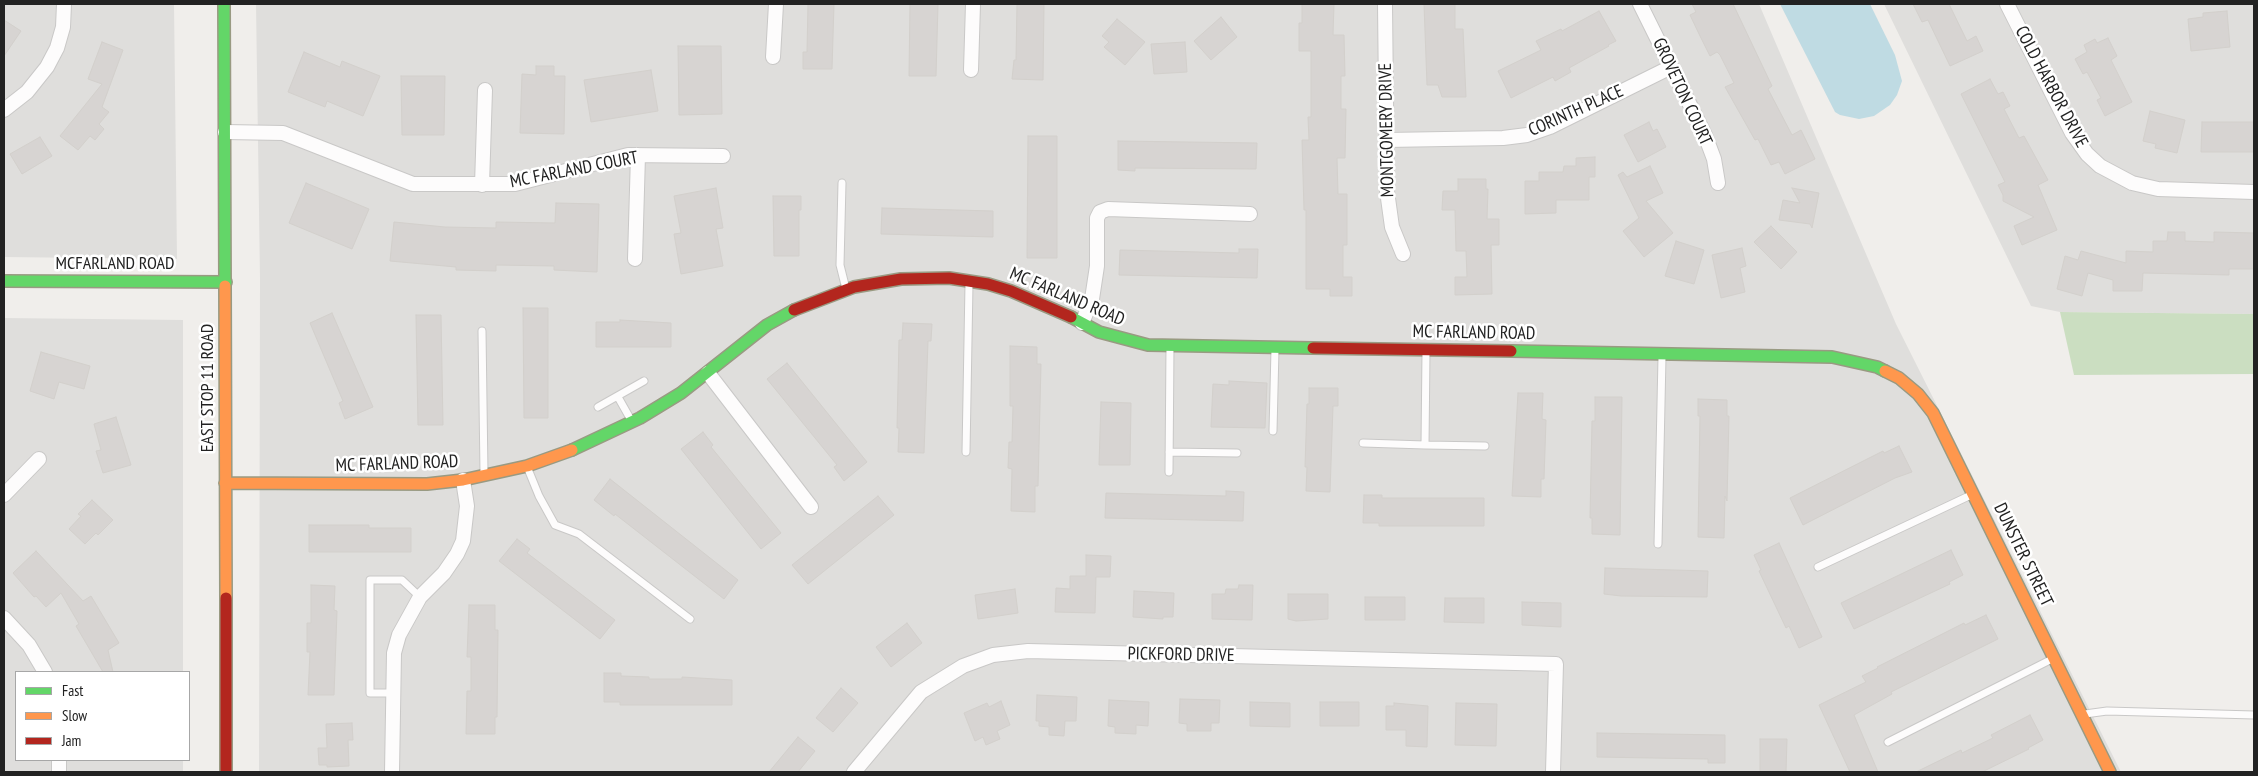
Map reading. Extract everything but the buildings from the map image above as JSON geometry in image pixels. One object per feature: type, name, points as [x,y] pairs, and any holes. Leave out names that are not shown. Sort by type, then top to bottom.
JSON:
[{"type":"street","points":[[4,110],[27,92],[43,74],[53,58],[60,37],[64,4]]},
{"type":"street","name":"EAST STOP 11 ROAD","points":[[224,4],[226,772]]},
{"type":"street","points":[[773,57],[776,4]]},
{"type":"street","points":[[971,70],[973,4]]},
{"type":"street","name":"MONTGOMERY DRIVE","points":[[1385,4],[1387,191],[1396,238],[1403,254]]},
{"type":"street","name":"GROVETON COURT","points":[[1640,4],[1705,135],[1714,159],[1718,183]]},
{"type":"street","name":"COLD HARBOR DRIVE","points":[[2007,4],[2072,133],[2087,154],[2100,166],[2125,180],[2152,188],[2254,192]]},
{"type":"street","name":"CORINTH PLACE","points":[[1387,140],[1503,138],[1527,135],[1550,127],[1671,67]]},
{"type":"street","points":[[482,184],[485,90]]},
{"type":"street","name":"MC FARLAND COURT","points":[[225,132],[283,133],[413,184],[515,184],[628,155],[723,156]]},
{"type":"street","points":[[635,259],[638,155]]},
{"type":"street","points":[[1082,323],[1092,299],[1097,266],[1097,218],[1100,212],[1108,209],[1250,214]]},
{"type":"street","name":"MC FARLAND ROAD","points":[[225,483],[415,484],[463,480],[527,466],[581,447],[632,422],[681,393],[748,340],[787,313],[816,299],[846,289],[901,278],[942,278],[969,281],[1027,296],[1098,332],[1131,342],[1170,345],[1832,357],[1865,363],[1884,370]]},
{"type":"street","name":"MCFARLAND ROAD","points":[[4,281],[226,282]]},
{"type":"street","name":"DUNSTER STREET","points":[[1884,370],[1899,378],[1918,394],[1933,413],[2110,772]]},
{"type":"street","points":[[708,372],[811,507]]},
{"type":"street","points":[[4,494],[39,459]]},
{"type":"street","points":[[392,772],[394,653],[400,635],[420,597],[444,573],[463,541],[467,506],[463,480]]},
{"type":"street","points":[[4,618],[29,645],[44,671]]},
{"type":"street","name":"PICKFORD DRIVE","points":[[854,772],[921,692],[963,666],[986,657],[1010,652],[1028,651],[1556,664],[1553,772]]},
{"type":"lane","points":[[842,183],[840,265],[846,289]]},
{"type":"lane","points":[[966,452],[969,281]]},
{"type":"lane","points":[[482,331],[484,476]]},
{"type":"lane","points":[[1169,472],[1170,345]]},
{"type":"lane","points":[[1273,431],[1275,346]]},
{"type":"lane","points":[[1425,445],[1426,349]]},
{"type":"lane","points":[[1658,544],[1662,354]]},
{"type":"lane","points":[[598,407],[644,381]]},
{"type":"lane","points":[[618,397],[632,422]]},
{"type":"lane","points":[[1363,444],[1485,446]]},
{"type":"lane","points":[[1169,452],[1237,453]]},
{"type":"lane","points":[[527,466],[539,496],[555,525],[579,534],[690,619]]},
{"type":"lane","points":[[1818,567],[1973,494]]},
{"type":"lane","points":[[392,693],[370,693],[370,580],[402,580],[420,597]]},
{"type":"lane","points":[[1888,742],[2055,658]]},
{"type":"lane","points":[[2082,714],[2107,711],[2254,715]]},
{"type":"shaded area","points":[[4,4],[174,4],[177,259],[4,257]]},
{"type":"shaded area","points":[[256,4],[1759,4],[1896,324],[2121,772],[259,772],[260,279]]},
{"type":"shaded area","points":[[1884,4],[2254,4],[2254,314],[2060,312],[2031,306]]},
{"type":"shaded area","points":[[4,318],[183,320],[183,671],[15,671],[15,761],[183,761],[183,772],[4,772]]},
{"type":"green space","points":[[2060,312],[2254,314],[2254,374],[2074,375]]},
{"type":"water","points":[[1780,4],[1870,4],[1895,55],[1902,81],[1897,95],[1890,105],[1874,116],[1859,119],[1835,112]]},
{"type":"traffic: fast","points":[[224,4],[225,286]]},
{"type":"traffic: fast","points":[[4,281],[226,282]]},
{"type":"traffic: fast","points":[[572,450],[640,418],[681,393],[767,325],[794,310]]},
{"type":"traffic: fast","points":[[1071,317],[1099,332],[1148,345],[1313,348]]},
{"type":"traffic: fast","points":[[1511,351],[1832,357],[1877,367],[1885,371]]},
{"type":"traffic: slow","points":[[225,286],[226,598]]},
{"type":"traffic: slow","points":[[1885,371],[1899,378],[1918,394],[1933,413],[2110,772]]},
{"type":"traffic: slow","points":[[225,483],[427,484],[463,480],[527,466],[572,450]]},
{"type":"traffic: jam","points":[[794,310],[854,287],[901,279],[949,278],[988,284],[1011,291],[1071,317]]},
{"type":"traffic: jam","points":[[1313,348],[1511,351]]},
{"type":"traffic: jam","points":[[226,598],[226,772]]}]
